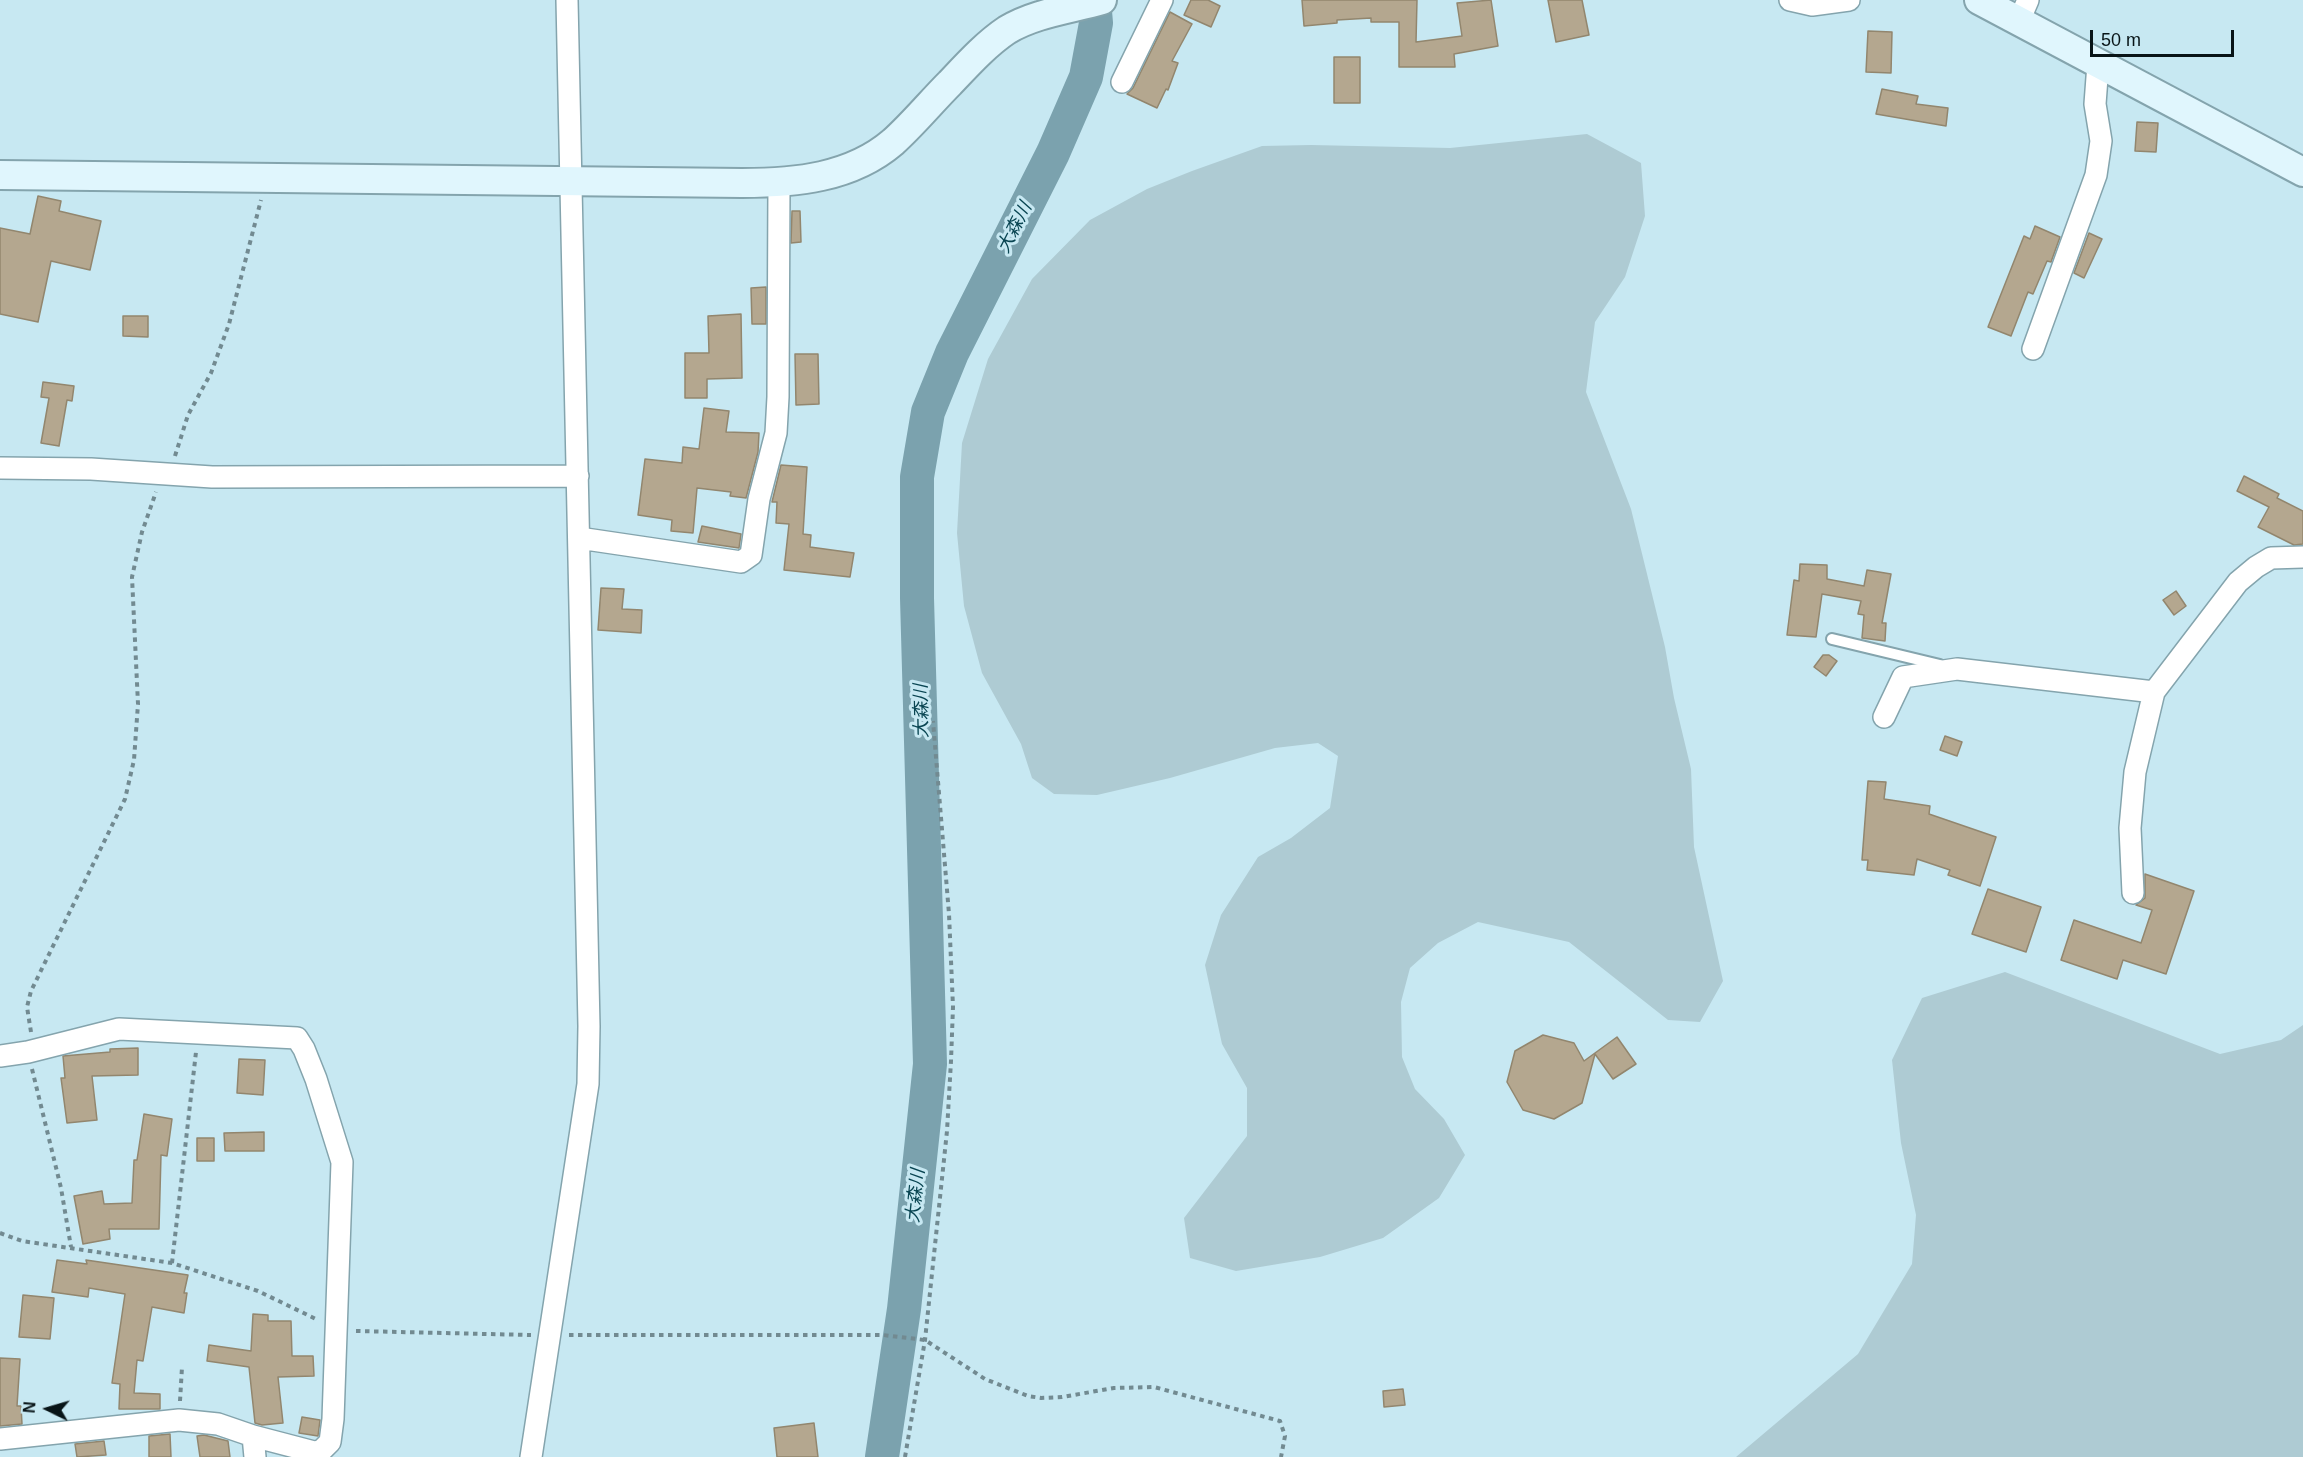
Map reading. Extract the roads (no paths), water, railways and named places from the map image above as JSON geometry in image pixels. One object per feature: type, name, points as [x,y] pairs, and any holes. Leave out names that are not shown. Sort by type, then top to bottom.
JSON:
[{"type":"street","points":[[531,1457],[588,1084],[590,1026],[567,0]]},
{"type":"street","points":[[0,175],[778,183],[828,176],[869,158],[892,142],[956,77],[1006,31],[1029,20],[1102,0]]},
{"type":"street","points":[[1122,82],[1162,0]]},
{"type":"street","points":[[1790,0],[1812,5],[1849,0]]},
{"type":"street","points":[[1979,0],[2024,11],[2098,63],[2303,172]]},
{"type":"street","points":[[2033,349],[2096,175],[2101,141],[2095,104],[2098,63]]},
{"type":"street","points":[[579,538],[741,562],[751,555],[759,499],[770,462],[777,421],[778,183]]},
{"type":"street","points":[[0,468],[103,469],[212,477],[578,476]]},
{"type":"street","points":[[2133,893],[2130,828],[2134,772],[2154,692],[2238,582],[2271,558],[2303,557]]},
{"type":"street","points":[[1884,717],[1903,677],[1957,669],[2154,692]]},
{"type":"street","points":[[0,1440],[179,1420],[218,1424],[254,1446],[321,1451],[330,1442],[337,1330],[342,1162],[316,1079],[297,1038],[119,1029],[72,1039],[2,1060]]},
{"type":"lane","points":[[1832,639],[1957,669]]},
{"type":"waterway","name":"大森川","points":[[882,1457],[904,1309],[930,1064],[917,598],[917,477],[928,412],[952,353],[1053,153],[1086,77],[1096,23],[1094,0]]}]
